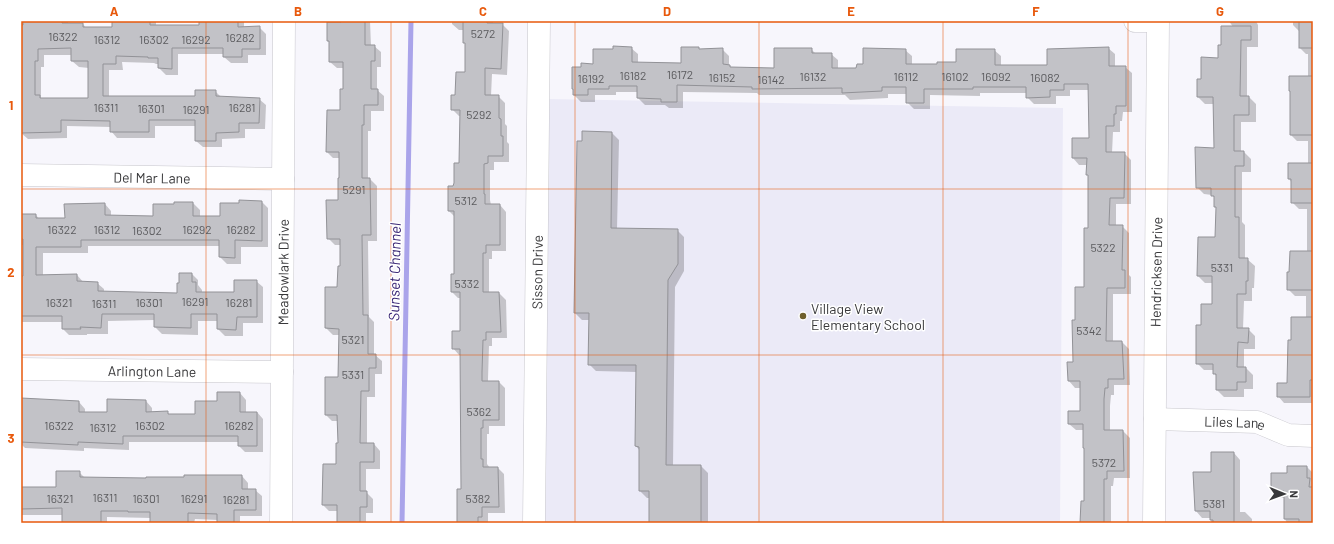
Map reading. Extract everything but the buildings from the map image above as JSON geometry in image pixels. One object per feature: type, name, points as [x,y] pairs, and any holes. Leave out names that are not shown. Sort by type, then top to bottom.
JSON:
[{"type":"street","name":"Meadowlark Drive","points":[[282,523],[284,21]]},
{"type":"street","name":"Sisson Drive","points":[[534,523],[539,21]]},
{"type":"street","points":[[1136,21],[1158,21]]},
{"type":"street","name":"Hendricksen Drive","points":[[1154,523],[1158,21]]},
{"type":"street","name":"Del Mar Lane","points":[[21,175],[283,179]]},
{"type":"street","name":"Arlington Lane","points":[[21,369],[282,372]]},
{"type":"street","name":"Liles Lane","points":[[1155,419],[1257,422],[1288,435],[1313,436]]},
{"type":"shaded area","name":"Village View Elementary School","points":[[547,99],[1063,108],[1060,523],[543,523]]},
{"type":"waterway","name":"Sunset Channel","points":[[402,523],[411,21]]},
{"type":"place","name":"Village View Elementary School","points":[[803,316]]}]
